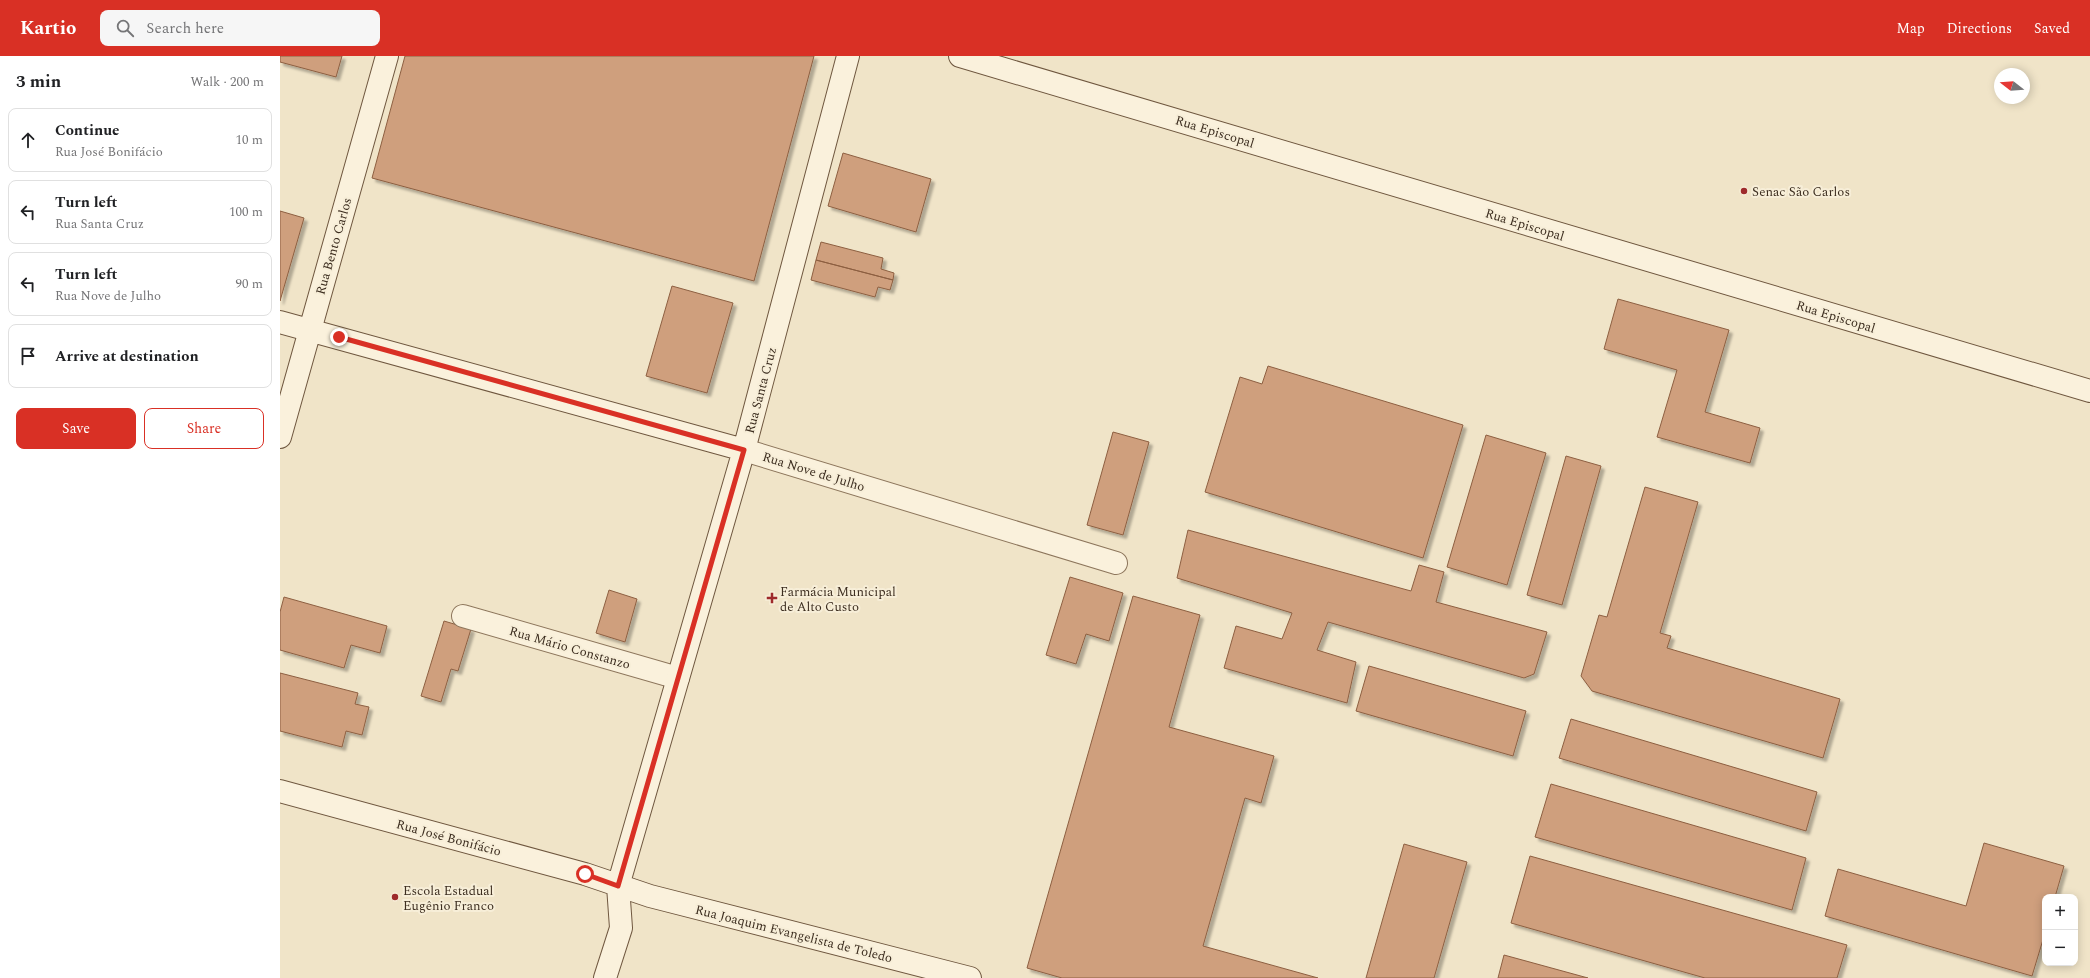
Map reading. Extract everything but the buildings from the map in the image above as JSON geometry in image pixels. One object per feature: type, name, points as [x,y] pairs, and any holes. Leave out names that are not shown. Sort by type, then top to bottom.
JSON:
[{"type":"main road","name":"Rua Bento Carlos","points":[[280,437],[386,56]]},
{"type":"main road","name":"Rua Santa Cruz","points":[[605,978],[621,928],[618,886],[744,450],[848,56]]},
{"type":"main road","name":"Rua Episcopal","points":[[960,56],[2090,391]]},
{"type":"main road","name":"Rua Nove de Julho","points":[[280,322],[744,450],[1116,563]]},
{"type":"main road","name":"Rua Mário Constanzo","points":[[463,616],[678,678]]},
{"type":"main road","name":"Rua José Bonifácio","points":[[280,791],[585,874],[618,886]]},
{"type":"main road","name":"Rua Joaquim Evangelista de Toledo","points":[[618,886],[970,978]]},
{"type":"place","name":"Senac São Carlos","points":[[1744,191]]},
{"type":"place","name":"Farmácia Municipal de Alto Custo","points":[[772,598]]},
{"type":"place","name":"Escola Estadual Eugênio Franco","points":[[395,897]]},
{"type":"route","points":[[339,337],[744,450],[618,886],[585,874]]}]
